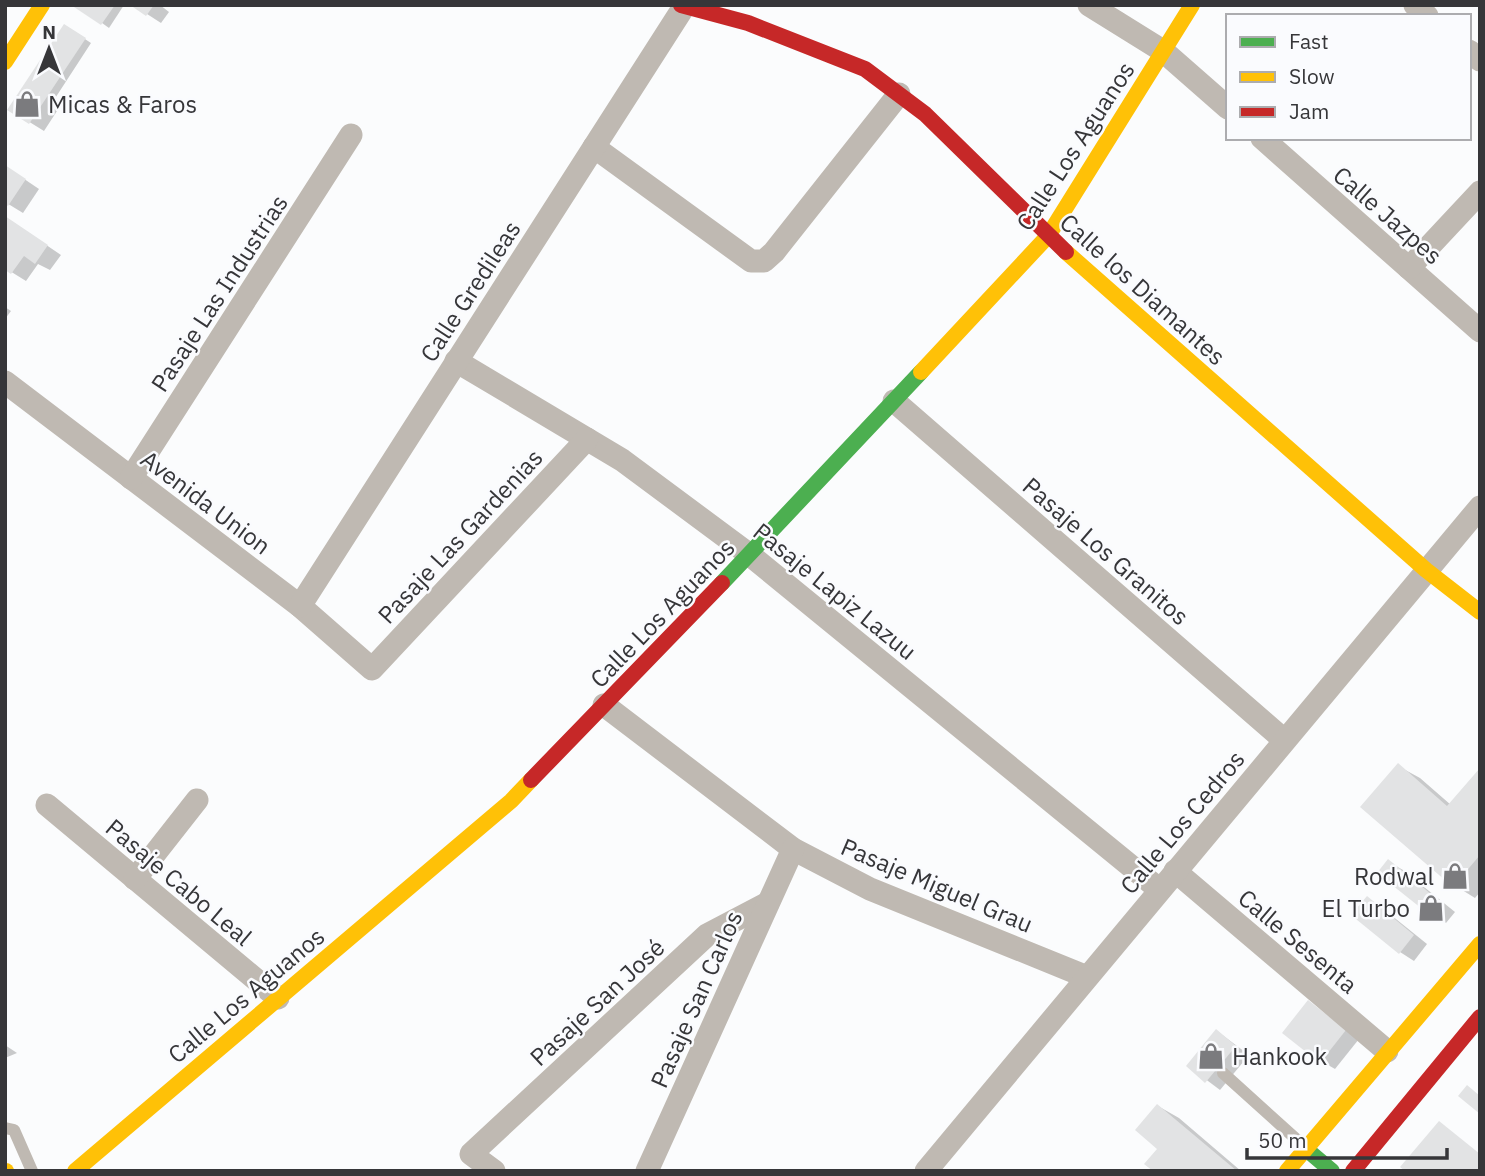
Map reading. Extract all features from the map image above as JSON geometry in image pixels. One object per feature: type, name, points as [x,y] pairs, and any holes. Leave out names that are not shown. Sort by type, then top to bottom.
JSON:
[{"type":"street","points":[[5,62],[42,5]]},
{"type":"street","points":[[1089,5],[1163,51],[1226,106]]},
{"type":"street","name":"Calle Los Aguanos","points":[[75,1171],[511,801],[750,555],[1048,236],[1192,5]]},
{"type":"street","name":"Calle los Diamantes","points":[[684,6],[748,23],[866,69],[900,94],[925,114],[1048,236],[1426,570],[1480,612]]},
{"type":"street","name":"Calle Gredileas","points":[[300,606],[684,6]]},
{"type":"street","points":[[594,147],[751,261],[764,261],[900,94]]},
{"type":"street","name":"Pasaje Las Industrias","points":[[131,478],[351,135]]},
{"type":"street","name":"Calle Jazpes","points":[[1264,140],[1480,331]]},
{"type":"street","points":[[1409,268],[1480,192]]},
{"type":"street","name":"Pasaje Lapiz Lazuu","points":[[456,361],[622,460],[750,555],[1160,890]]},
{"type":"street","name":"Avenida Union","points":[[5,382],[300,606],[372,669]]},
{"type":"street","name":"Pasaje Los Granitos","points":[[894,401],[1284,740]]},
{"type":"street","name":"Pasaje Las Gardenias","points":[[372,669],[587,439]]},
{"type":"street","name":"Calle Los Cedros","points":[[926,1171],[1480,507]]},
{"type":"street","name":"Pasaje Miguel Grau","points":[[604,705],[793,849],[870,889],[1087,977]]},
{"type":"street","points":[[135,879],[197,800]]},
{"type":"street","name":"Pasaje Cabo Leal","points":[[47,805],[278,998]]},
{"type":"street","name":"Pasaje San Carlos","points":[[647,1171],[793,849]]},
{"type":"street","name":"Calle Sesenta","points":[[1175,871],[1387,1051]]},
{"type":"street","name":"Pasaje San José","points":[[494,1171],[471,1154],[707,935],[768,903]]},
{"type":"street","points":[[1287,1171],[1387,1051],[1444,994],[1480,944]]},
{"type":"street","points":[[1353,1171],[1474,1018]]},
{"type":"street","points":[[1306,1149],[1332,1171]]},
{"type":"lane","points":[[1223,1073],[1306,1149]]},
{"type":"lane","points":[[5,1128],[14,1130],[32,1171]]},
{"type":"building","points":[[71,5],[115,5],[101,25]]},
{"type":"building","points":[[130,5],[154,5],[146,16]]},
{"type":"building","points":[[64,24],[86,38],[29,124],[7,110]]},
{"type":"building","points":[[5,165],[26,179],[8,206],[5,204]]},
{"type":"building","points":[[5,216],[48,245],[35,264],[24,256],[11,274],[5,270]]},
{"type":"building","points":[[1398,763],[1447,806],[1480,768],[1480,855],[1453,887],[1360,807]]},
{"type":"building","points":[[1388,859],[1442,903],[1431,916],[1377,873]]},
{"type":"building","points":[[1367,896],[1414,935],[1399,954],[1351,915]]},
{"type":"building","points":[[1308,1000],[1346,1030],[1320,1063],[1282,1033]]},
{"type":"building","name":"Hankook","points":[[1216,1029],[1236,1046],[1205,1083],[1186,1066]]},
{"type":"building","points":[[1467,1085],[1480,1096],[1480,1114],[1458,1096]]},
{"type":"building","points":[[1157,1104],[1237,1171],[1153,1171],[1144,1164],[1157,1149],[1135,1130]]},
{"type":"building","points":[[1439,1121],[1480,1154],[1480,1171],[1405,1171],[1400,1167]]},
{"type":"traffic: fast","points":[[722,583],[921,372]]},
{"type":"traffic: fast","points":[[1306,1149],[1332,1171]]},
{"type":"traffic: slow","points":[[5,62],[42,5]]},
{"type":"traffic: slow","points":[[921,372],[1048,236],[1192,5]]},
{"type":"traffic: slow","points":[[1066,252],[1426,570],[1480,612]]},
{"type":"traffic: slow","points":[[75,1171],[511,801],[531,780]]},
{"type":"traffic: slow","points":[[1287,1171],[1480,944]]},
{"type":"traffic: jam","points":[[681,5],[748,23],[865,69],[925,114],[1066,252]]},
{"type":"traffic: jam","points":[[531,780],[722,583]]},
{"type":"traffic: jam","points":[[1353,1171],[1480,1017]]},
{"type":"place","name":"Micas & Faros","points":[[27,104]]},
{"type":"place","name":"Rodwal","points":[[1455,876]]},
{"type":"place","name":"El Turbo","points":[[1431,908]]},
{"type":"place","name":"Hankook","points":[[1211,1056]]}]
